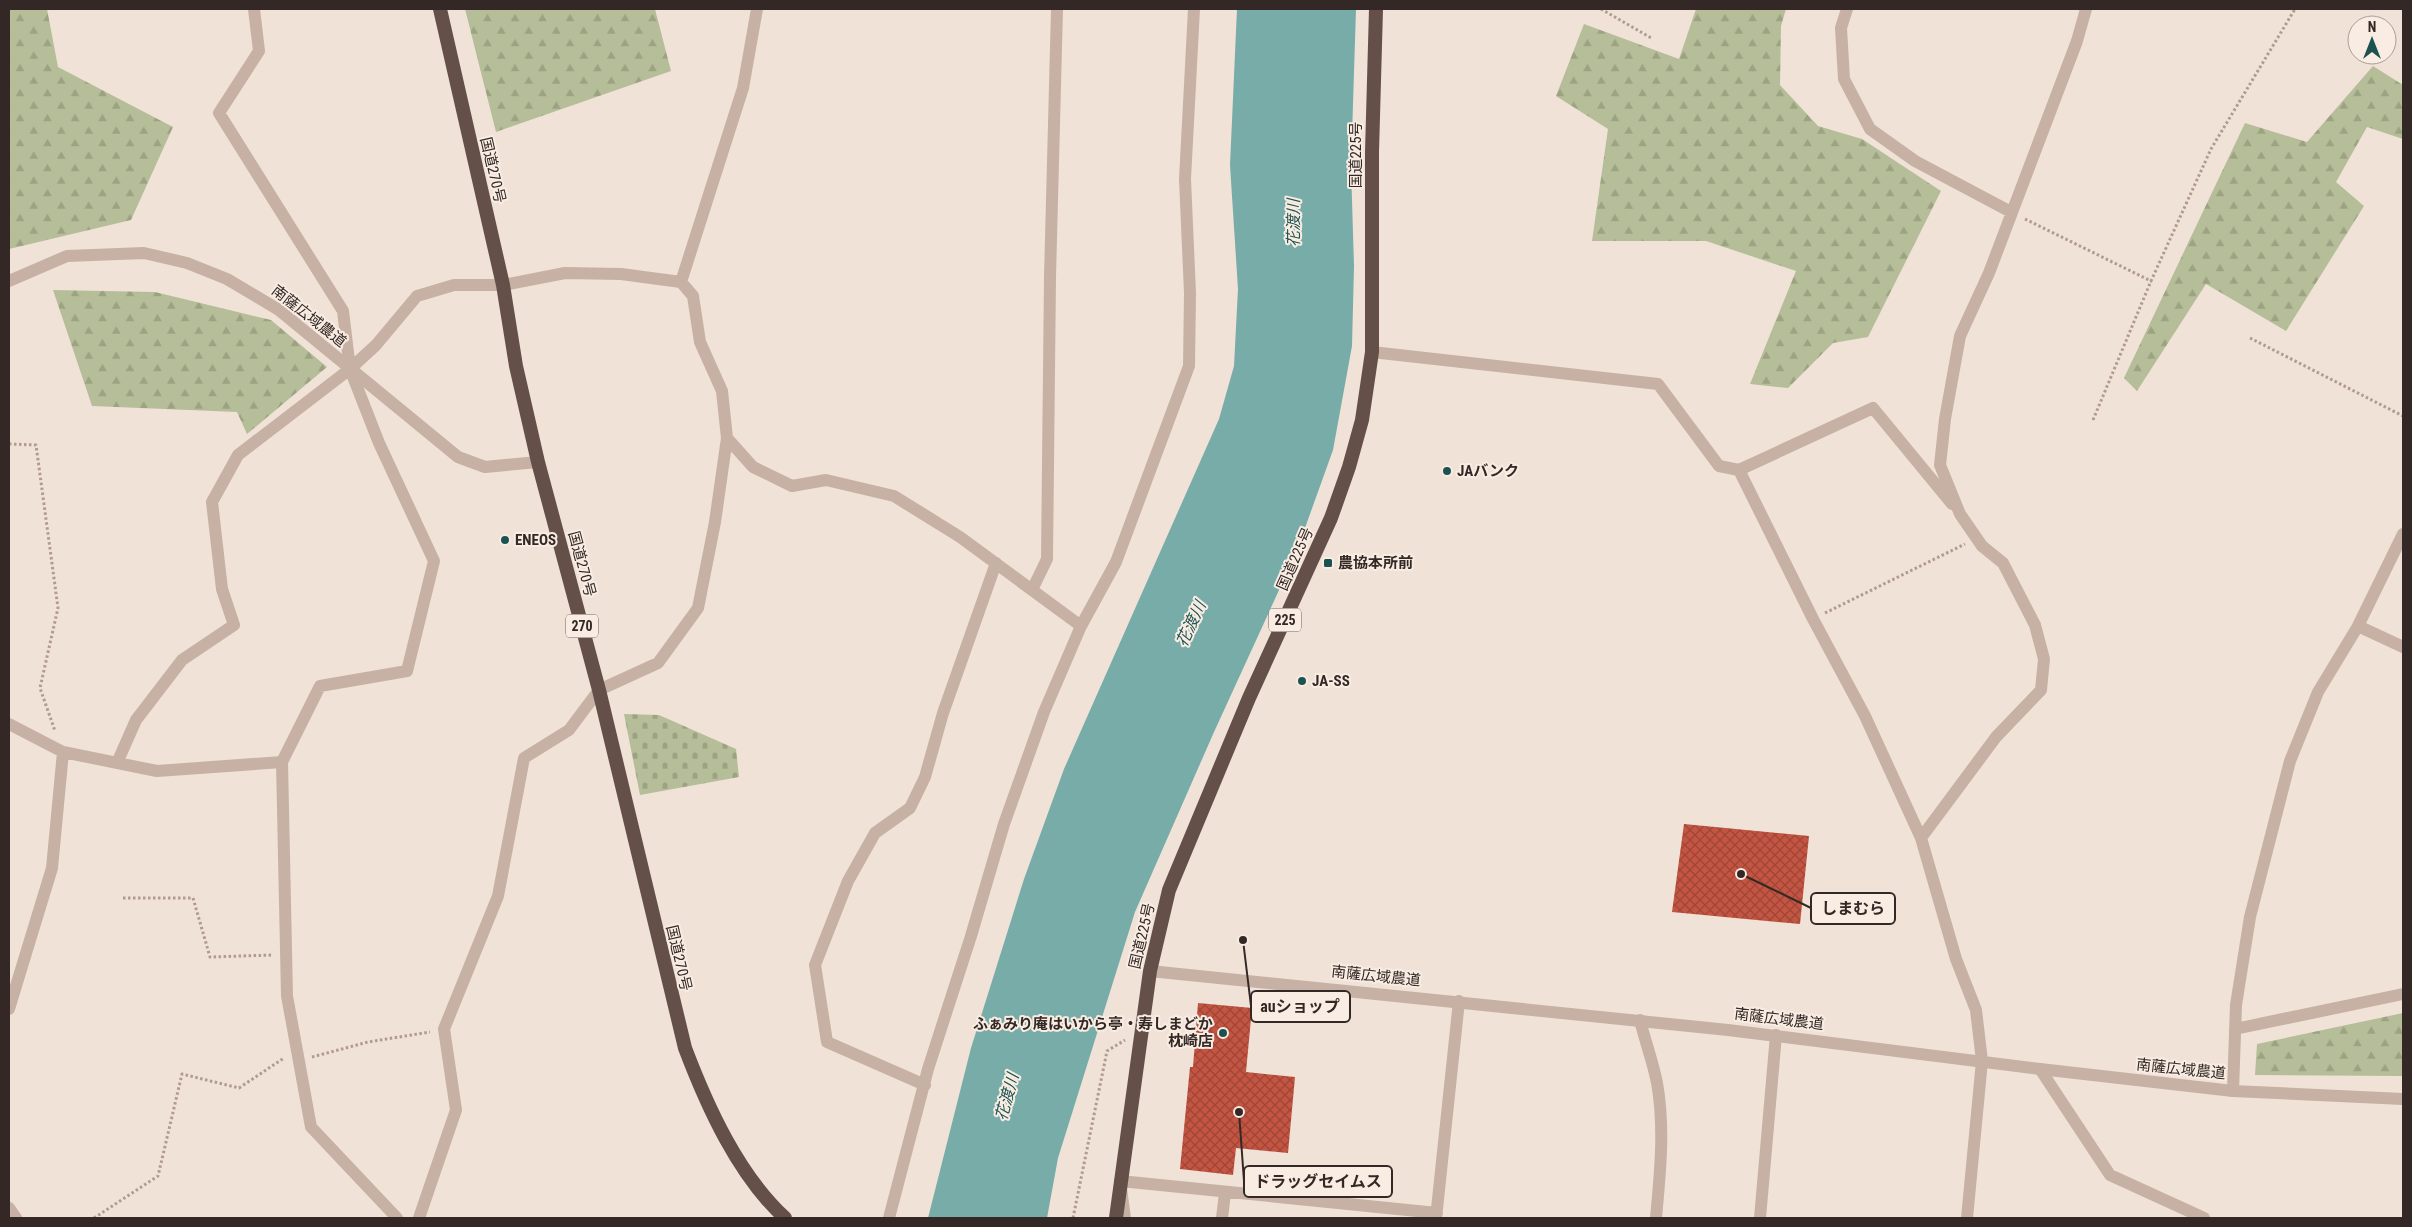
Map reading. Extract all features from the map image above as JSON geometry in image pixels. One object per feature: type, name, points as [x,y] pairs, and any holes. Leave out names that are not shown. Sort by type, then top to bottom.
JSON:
[{"type":"highway","name":"国道270号","points":[[440,9],[503,285],[516,366],[538,462],[599,690],[684,1048],[704,1099],[734,1154],[775,1209],[785,1218]]},
{"type":"highway","name":"国道225号","points":[[1116,1218],[1150,971],[1167,898],[1183,854],[1249,698],[1330,518],[1349,467],[1362,420],[1372,352],[1372,152],[1376,9]]},
{"type":"street","points":[[254,9],[259,51],[219,114],[343,311],[350,369],[379,443],[434,561],[407,671],[320,686],[282,762],[287,996],[311,1127],[397,1218]]},
{"type":"street","points":[[681,282],[743,88],[757,9]]},
{"type":"street","points":[[1032,590],[1047,559],[1050,278],[1057,9]]},
{"type":"street","points":[[889,1218],[925,1085],[1004,824],[1044,712],[1081,626],[1116,562],[1189,366],[1190,293],[1185,179],[1194,9]]},
{"type":"street","points":[[1848,9],[1841,28],[1844,80],[1870,129],[1916,161],[2012,212]]},
{"type":"street","points":[[1960,514],[1940,465],[1945,419],[1960,336],[1989,272],[2077,40],[2086,9]]},
{"type":"street","name":"南薩広域農道","points":[[9,281],[67,256],[144,253],[187,263],[227,279],[280,310],[458,457],[485,467],[538,462]]},
{"type":"street","points":[[117,763],[136,720],[182,660],[234,625],[222,589],[212,502],[238,455],[350,369],[376,345],[417,296],[454,286],[503,285],[566,273],[621,274],[681,282],[693,296],[700,342],[722,390],[727,438],[715,522],[698,608],[658,663],[599,690],[569,730],[524,758],[498,896],[444,1029],[456,1110],[418,1218]]},
{"type":"street","points":[[1372,352],[1658,384],[1719,466],[1739,470],[1873,408],[1960,514],[1982,546],[2003,563],[2035,625],[2044,659],[2041,690],[1996,737],[1921,838]]},
{"type":"street","points":[[727,438],[753,466],[792,486],[826,480],[894,496],[953,532],[1081,626]]},
{"type":"street","points":[[1739,470],[1813,619],[1865,716],[1921,838],[1956,959],[1976,1010],[1982,1061],[1968,1218]]},
{"type":"street","points":[[2233,1091],[2236,1005],[2250,917],[2290,762],[2318,692],[2358,626],[2403,534]]},
{"type":"street","points":[[925,1085],[827,1042],[815,965],[848,881],[875,832],[910,808],[925,777],[943,713],[996,563]]},
{"type":"street","points":[[2358,626],[2403,647]]},
{"type":"street","points":[[9,724],[63,752],[157,771],[282,762]]},
{"type":"street","points":[[9,1010],[52,868],[63,752]]},
{"type":"street","name":"南薩広域農道","points":[[1150,971],[1640,1020],[1982,1061],[2040,1070],[2233,1091],[2403,1099]]},
{"type":"street","points":[[2235,1029],[2403,994]]},
{"type":"street","points":[[1125,1218],[1120,1181],[1437,1216],[1459,1001]]},
{"type":"street","points":[[1640,1020],[1657,1084],[1661,1124],[1656,1218]]},
{"type":"street","points":[[1760,1218],[1776,1036]]},
{"type":"street","points":[[2040,1070],[2110,1175],[2204,1218]]},
{"type":"street","points":[[1222,1218],[1225,1193]]},
{"type":"street","points":[[9,1208],[16,1218]]},
{"type":"path","points":[[1601,9],[1653,39]]},
{"type":"path","points":[[2094,420],[2151,282],[2211,149],[2295,9]]},
{"type":"path","points":[[2012,212],[2151,282]]},
{"type":"path","points":[[2250,338],[2403,416]]},
{"type":"path","points":[[9,444],[36,446],[58,608],[40,688],[63,752]]},
{"type":"path","points":[[1813,619],[1977,538]]},
{"type":"path","points":[[124,898],[193,898],[210,957],[286,954]]},
{"type":"path","points":[[94,1218],[158,1176],[182,1074],[239,1088],[298,1054],[444,1029]]},
{"type":"path","points":[[1073,1218],[1107,1051],[1141,1030]]},
{"type":"green space","points":[[9,9],[47,9],[58,67],[173,127],[131,220],[9,249]]},
{"type":"green space","points":[[465,9],[655,9],[671,71],[496,132]]},
{"type":"green space","points":[[1696,9],[1786,9],[1781,26],[1780,85],[1818,126],[1862,139],[1941,191],[1868,337],[1833,343],[1788,388],[1750,384],[1796,271],[1706,241],[1592,241],[1608,129],[1556,96],[1584,24],[1679,59]]},
{"type":"green space","points":[[2373,66],[2403,85],[2403,139],[2367,127],[2336,182],[2364,206],[2286,331],[2206,284],[2137,391],[2124,378],[2245,123],[2307,142]]},
{"type":"green space","points":[[53,290],[155,292],[271,320],[327,367],[247,434],[237,412],[92,406]]},
{"type":"green space","points":[[624,714],[659,715],[736,749],[739,777],[640,795]]},
{"type":"green space","points":[[2403,1013],[2403,1076],[2255,1075],[2257,1044]]},
{"type":"water","name":"花渡川","points":[[1237,9],[1356,9],[1351,167],[1354,266],[1352,346],[1333,450],[1296,553],[1214,732],[1135,912],[1058,1158],[1047,1218],[928,1218],[971,1048],[1024,879],[1064,769],[1219,419],[1234,366],[1238,289],[1230,165]]},
{"type":"building","points":[[1684,824],[1809,836],[1800,924],[1672,912]]},
{"type":"building","points":[[1198,1003],[1252,1008],[1246,1072],[1295,1077],[1288,1153],[1236,1148],[1233,1175],[1180,1169],[1190,1067],[1193,1067]]},
{"type":"place","name":"JAバンク","points":[[1447,471]]},
{"type":"place","name":"ENEOS","points":[[505,540]]},
{"type":"place","name":"農協本所前","points":[[1328,563]]},
{"type":"place","name":"JA-SS","points":[[1302,681]]},
{"type":"place","name":"しまむら","points":[[1741,874]]},
{"type":"place","name":"auショップ","points":[[1243,940]]},
{"type":"place","name":"ふぁみり庵はいから亭・寿しまどか 枕崎店","points":[[1223,1033]]},
{"type":"place","name":"ドラッグセイムス","points":[[1239,1112]]}]
